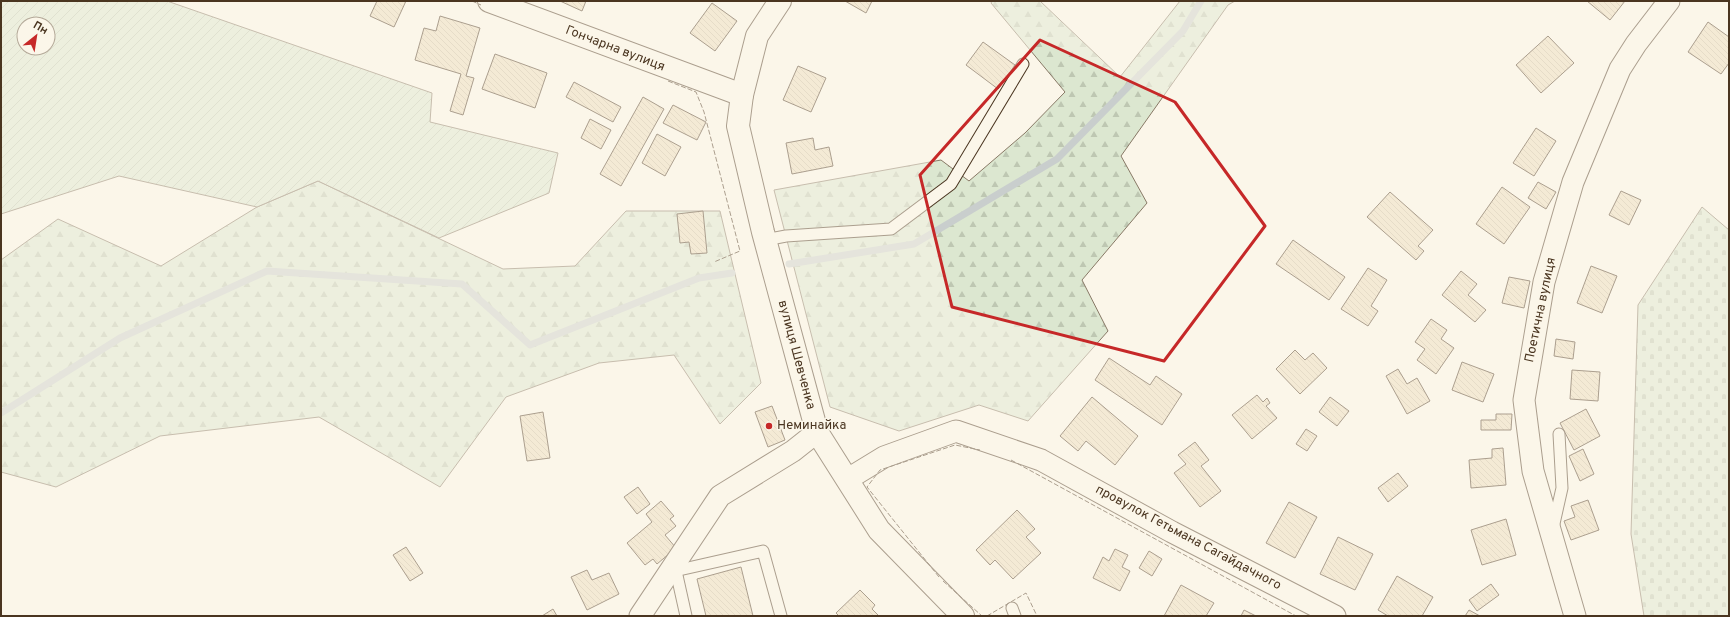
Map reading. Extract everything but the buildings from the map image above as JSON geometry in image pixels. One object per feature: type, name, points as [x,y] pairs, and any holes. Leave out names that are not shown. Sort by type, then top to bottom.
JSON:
[{"type":"main road","name":"Гончарна вулиця","points":[[489,1],[742,95]]},
{"type":"main road","name":"вулиця Шевченка","points":[[780,1],[757,36],[742,95],[738,126],[765,240],[817,432],[879,530],[963,616]]},
{"type":"street","name":"Поетична вулиця","points":[[1575,616],[1552,532],[1533,471],[1524,400],[1544,282],[1573,182],[1620,69],[1636,44],[1669,1]]},
{"type":"street","points":[[640,616],[673,571],[720,496],[793,451],[817,432]]},
{"type":"street","name":"провулок Гетьмана Сагайдачного","points":[[848,479],[884,457],[956,432],[1041,460],[1172,532],[1335,616]]},
{"type":"lane","points":[[765,240],[786,236],[891,229],[951,184],[1023,64]]},
{"type":"lane","points":[[1552,532],[1562,488],[1559,434]]},
{"type":"lane","points":[[686,616],[673,571],[764,551],[781,616]]},
{"type":"highlighted area","points":[[1040,40],[1175,102],[1265,226],[1164,361],[952,307],[920,175]]},
{"type":"green space","points":[[1,1],[167,1],[432,93],[430,122],[558,153],[549,193],[439,238],[318,181],[257,207],[119,176],[1,214]]},
{"type":"green space","points":[[992,1],[1040,1],[1120,77],[1180,1],[1235,1],[1228,5],[1121,156],[1147,203],[1082,280],[1108,331],[1028,421],[979,405],[899,431],[830,407],[774,190],[941,160],[969,181],[1025,133],[1065,92],[991,3]]},
{"type":"green space","points":[[318,181],[503,269],[575,266],[626,211],[720,211],[761,383],[720,424],[674,355],[599,363],[506,397],[440,487],[319,417],[160,436],[56,487],[1,472],[1,260],[58,219],[161,266],[257,207]]},
{"type":"green space","points":[[1702,207],[1729,230],[1729,616],[1644,616],[1631,534],[1638,305]]},
{"type":"waterway","points":[[789,264],[914,244],[1057,159],[1183,31],[1201,1]]},
{"type":"waterway","points":[[1,413],[120,338],[267,271],[462,284],[530,345],[699,278],[732,273]]},
{"type":"fence","points":[[472,1],[481,5]]},
{"type":"fence","points":[[668,81],[696,92],[704,112],[740,251],[714,262]]},
{"type":"fence","points":[[939,577],[867,487],[880,470],[955,445],[980,450]]},
{"type":"fence","points":[[1011,460],[1296,616]]},
{"type":"fence","points":[[943,581],[982,616]]},
{"type":"fence","points":[[987,616],[1026,593],[1037,616]]},
{"type":"place","name":"Неминайка","points":[[769,426]]}]
